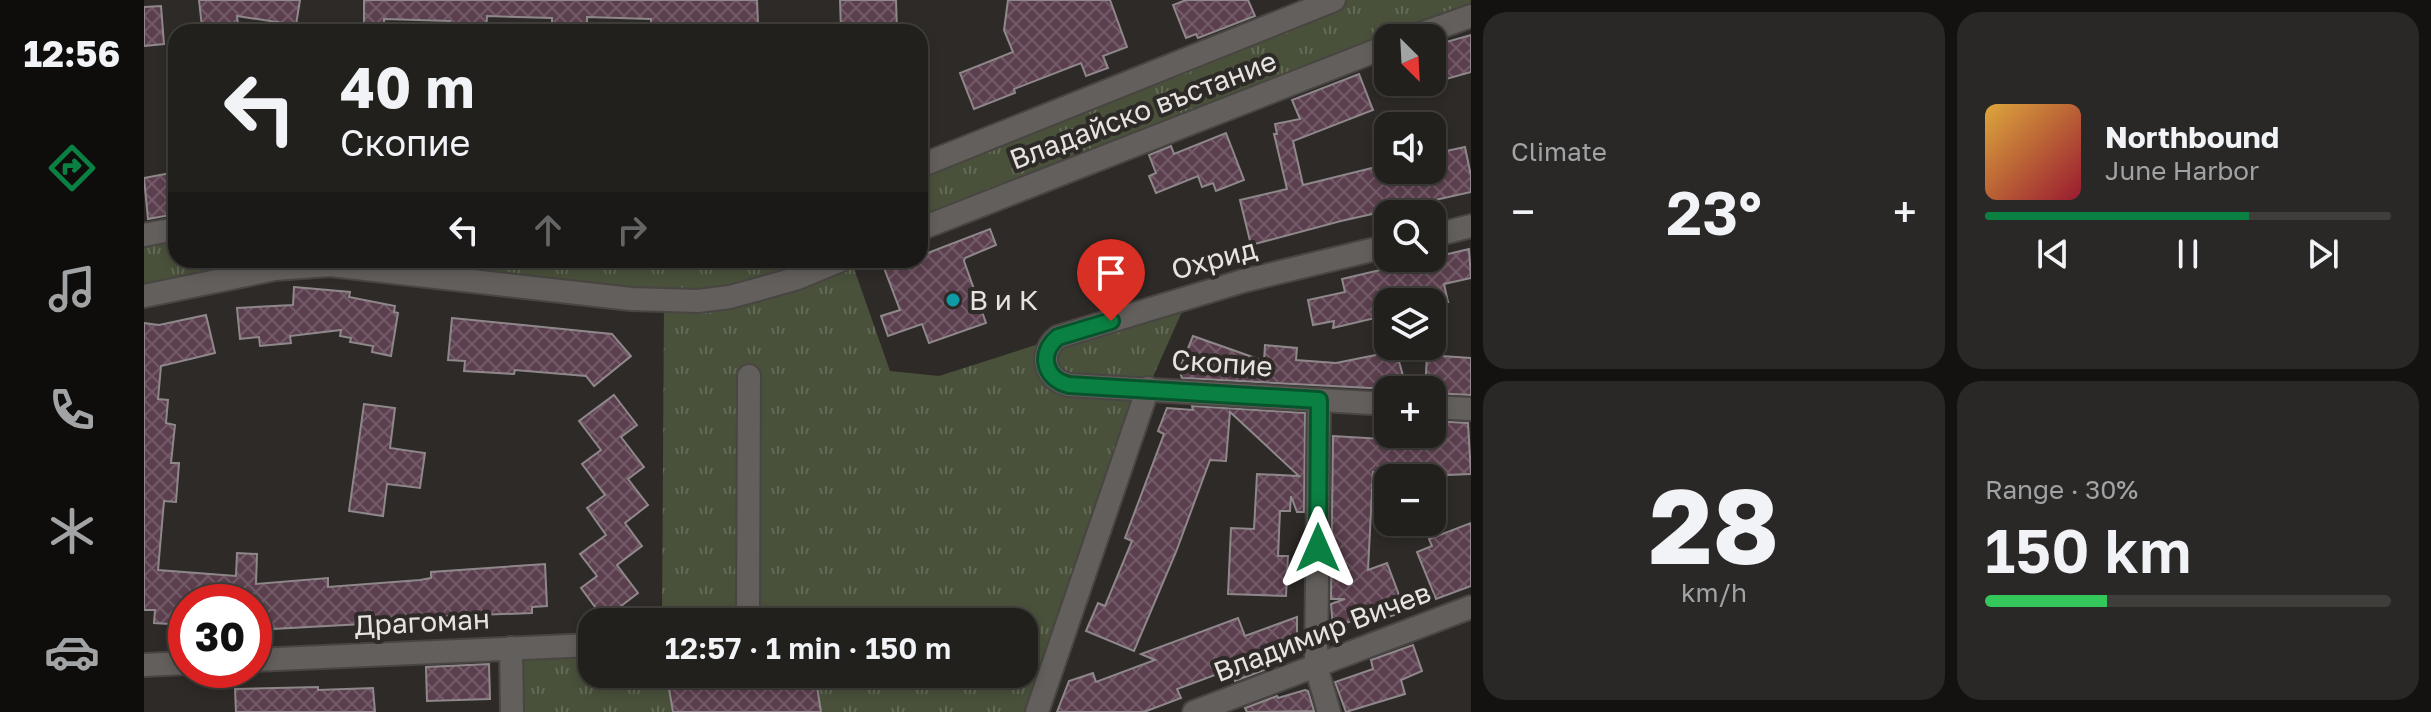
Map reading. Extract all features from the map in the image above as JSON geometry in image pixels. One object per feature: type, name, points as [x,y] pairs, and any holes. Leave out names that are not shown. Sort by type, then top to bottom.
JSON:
[{"type":"street","name":"Владайско въстание","points":[[928,163],[1325,1]]},
{"type":"street","points":[[1446,25],[1471,16]]},
{"type":"street","name":"Владайско въстание","points":[[928,226],[1374,51]]},
{"type":"street","points":[[1446,232],[1471,226]]},
{"type":"street","points":[[144,235],[168,230]]},
{"type":"street","name":"Охрид","points":[[1054,378],[1045,364],[1045,356],[1058,337],[1243,281],[1374,249]]},
{"type":"street","points":[[144,296],[289,268]]},
{"type":"street","points":[[357,268],[631,299],[698,301],[730,297],[795,279],[822,268]]},
{"type":"street","points":[[748,608],[749,376]]},
{"type":"street","name":"Скопие","points":[[1054,378],[1069,385],[1374,403]]},
{"type":"street","points":[[1037,712],[1148,388]]},
{"type":"street","points":[[1319,400],[1316,666],[1329,712]]},
{"type":"street","points":[[1446,408],[1471,409]]},
{"type":"street","name":"Владимир Вичев","points":[[1194,712],[1471,607]]},
{"type":"street","name":"Драгоман","points":[[272,659],[578,646]]},
{"type":"street","points":[[511,648],[512,712]]},
{"type":"street","points":[[144,665],[168,664]]},
{"type":"green space","points":[[1320,0],[1471,0],[1471,16],[1446,25],[1374,24],[1374,44],[928,226],[928,163]]},
{"type":"green space","points":[[168,230],[168,268],[312,268],[144,296],[144,235]]},
{"type":"green space","points":[[358,268],[854,268],[890,371],[939,376],[1189,296],[1148,388],[1037,712],[512,712],[511,648],[578,646],[578,688],[1038,688],[1038,608],[662,608],[664,301]]},
{"type":"building","points":[[199,0],[300,0],[296,24],[237,16],[238,24],[202,24]]},
{"type":"building","points":[[364,0],[757,0],[758,24],[651,24],[651,19],[587,17],[587,24],[552,24],[552,18],[487,16],[486,24],[384,19],[384,24],[364,24]]},
{"type":"building","points":[[840,0],[896,0],[897,24],[841,24]]},
{"type":"building","points":[[1008,0],[1110,0],[1127,47],[1103,56],[1108,68],[1086,76],[1081,63],[1014,89],[1015,93],[974,109],[960,73],[1013,52],[1004,30]]},
{"type":"building","points":[[1186,0],[1248,0],[1255,16],[1198,38],[1196,34],[1186,38],[1173,5]]},
{"type":"building","points":[[161,6],[164,44],[144,46],[144,7]]},
{"type":"building","points":[[1471,35],[1471,72],[1446,79],[1446,42]]},
{"type":"building","points":[[1359,74],[1373,110],[1293,141],[1303,185],[1374,167],[1374,184],[1446,184],[1446,151],[1465,147],[1471,192],[1435,200],[1374,200],[1374,214],[1251,245],[1240,200],[1287,189],[1274,134],[1277,134],[1275,124],[1300,119],[1292,100]]},
{"type":"building","points":[[1226,133],[1244,180],[1216,191],[1213,183],[1202,187],[1198,176],[1156,193],[1149,176],[1156,173],[1149,155],[1171,146],[1174,154]]},
{"type":"building","points":[[168,174],[168,215],[148,219],[144,178]]},
{"type":"building","points":[[990,229],[996,245],[964,261],[986,323],[929,343],[922,324],[888,336],[881,316],[900,310],[884,268],[928,268],[928,253]]},
{"type":"building","points":[[1469,249],[1471,278],[1444,284],[1445,288],[1374,288],[1374,318],[1333,328],[1334,321],[1313,325],[1308,300],[1345,292],[1342,279],[1374,271],[1446,272],[1446,254]]},
{"type":"building","points":[[294,287],[350,292],[349,297],[395,306],[394,312],[398,313],[391,356],[372,352],[373,346],[350,342],[351,338],[340,336],[341,330],[290,336],[291,343],[260,346],[259,337],[240,339],[237,308],[293,305]]},
{"type":"building","points":[[206,315],[215,353],[161,366],[158,399],[168,400],[166,423],[175,425],[171,463],[179,463],[176,502],[164,501],[158,570],[236,576],[237,553],[257,554],[256,584],[168,584],[168,624],[154,623],[155,610],[144,610],[144,323],[159,325]]},
{"type":"building","points":[[452,318],[612,334],[631,356],[594,386],[586,376],[515,370],[514,374],[464,371],[465,361],[448,360]]},
{"type":"building","points":[[1193,336],[1264,361],[1265,345],[1297,348],[1296,360],[1336,363],[1374,355],[1374,360],[1399,360],[1403,376],[1374,376],[1374,388],[1182,378],[1179,370]]},
{"type":"building","points":[[1446,356],[1471,358],[1471,395],[1446,394],[1446,376],[1426,376],[1427,360],[1446,360]]},
{"type":"building","points":[[614,395],[637,425],[621,437],[644,467],[628,479],[648,505],[625,523],[642,546],[617,565],[638,593],[618,608],[596,608],[581,588],[597,576],[580,554],[606,535],[587,508],[605,495],[582,464],[601,450],[579,421]]},
{"type":"building","points":[[364,404],[395,408],[390,448],[425,453],[420,488],[387,484],[383,516],[349,511]]},
{"type":"building","points":[[1192,406],[1305,413],[1304,512],[1297,512],[1291,496],[1290,511],[1280,511],[1278,556],[1288,556],[1286,596],[1228,594],[1231,528],[1254,529],[1257,474],[1299,476],[1230,412],[1226,461],[1210,460],[1176,552],[1134,651],[1086,631],[1098,603],[1105,606],[1132,541],[1125,538],[1164,434],[1158,431],[1167,408],[1193,410]]},
{"type":"building","points":[[1446,422],[1468,423],[1471,474],[1447,475],[1446,478],[1446,464],[1374,464],[1368,570],[1387,563],[1405,611],[1370,624],[1367,615],[1333,628],[1331,604],[1345,599],[1331,599],[1333,436],[1374,438],[1374,448],[1446,448]]},
{"type":"building","points":[[1471,523],[1471,586],[1436,599],[1417,552],[1432,546],[1429,539],[1446,536],[1446,533]]},
{"type":"building","points":[[545,564],[547,606],[532,607],[532,613],[399,618],[399,622],[272,629],[272,584],[256,584],[328,578],[328,587],[420,580],[431,578],[431,572]]},
{"type":"building","points":[[1297,617],[1297,652],[1265,664],[1267,669],[1235,681],[1231,669],[1177,689],[1181,698],[1144,712],[1057,712],[1069,681],[1093,673],[1096,682],[1155,660],[1141,654],[1238,618],[1245,636]]},
{"type":"building","points":[[1413,645],[1422,671],[1401,680],[1405,694],[1346,712],[1335,682],[1373,669],[1371,660]]},
{"type":"building","points":[[489,664],[490,699],[427,701],[426,667]]},
{"type":"building","points":[[318,687],[318,690],[373,688],[375,712],[236,712],[235,689]]},
{"type":"building","points":[[817,688],[821,712],[673,712],[669,689]]},
{"type":"building","points":[[1305,690],[1314,711],[1247,712],[1245,708],[1277,696]]},
{"type":"place","name":"В и К","points":[[953,300]]},
{"type":"route","points":[[1111,321],[1058,337],[1045,356],[1048,372],[1061,383],[1069,385],[1319,400],[1318,548]]}]
